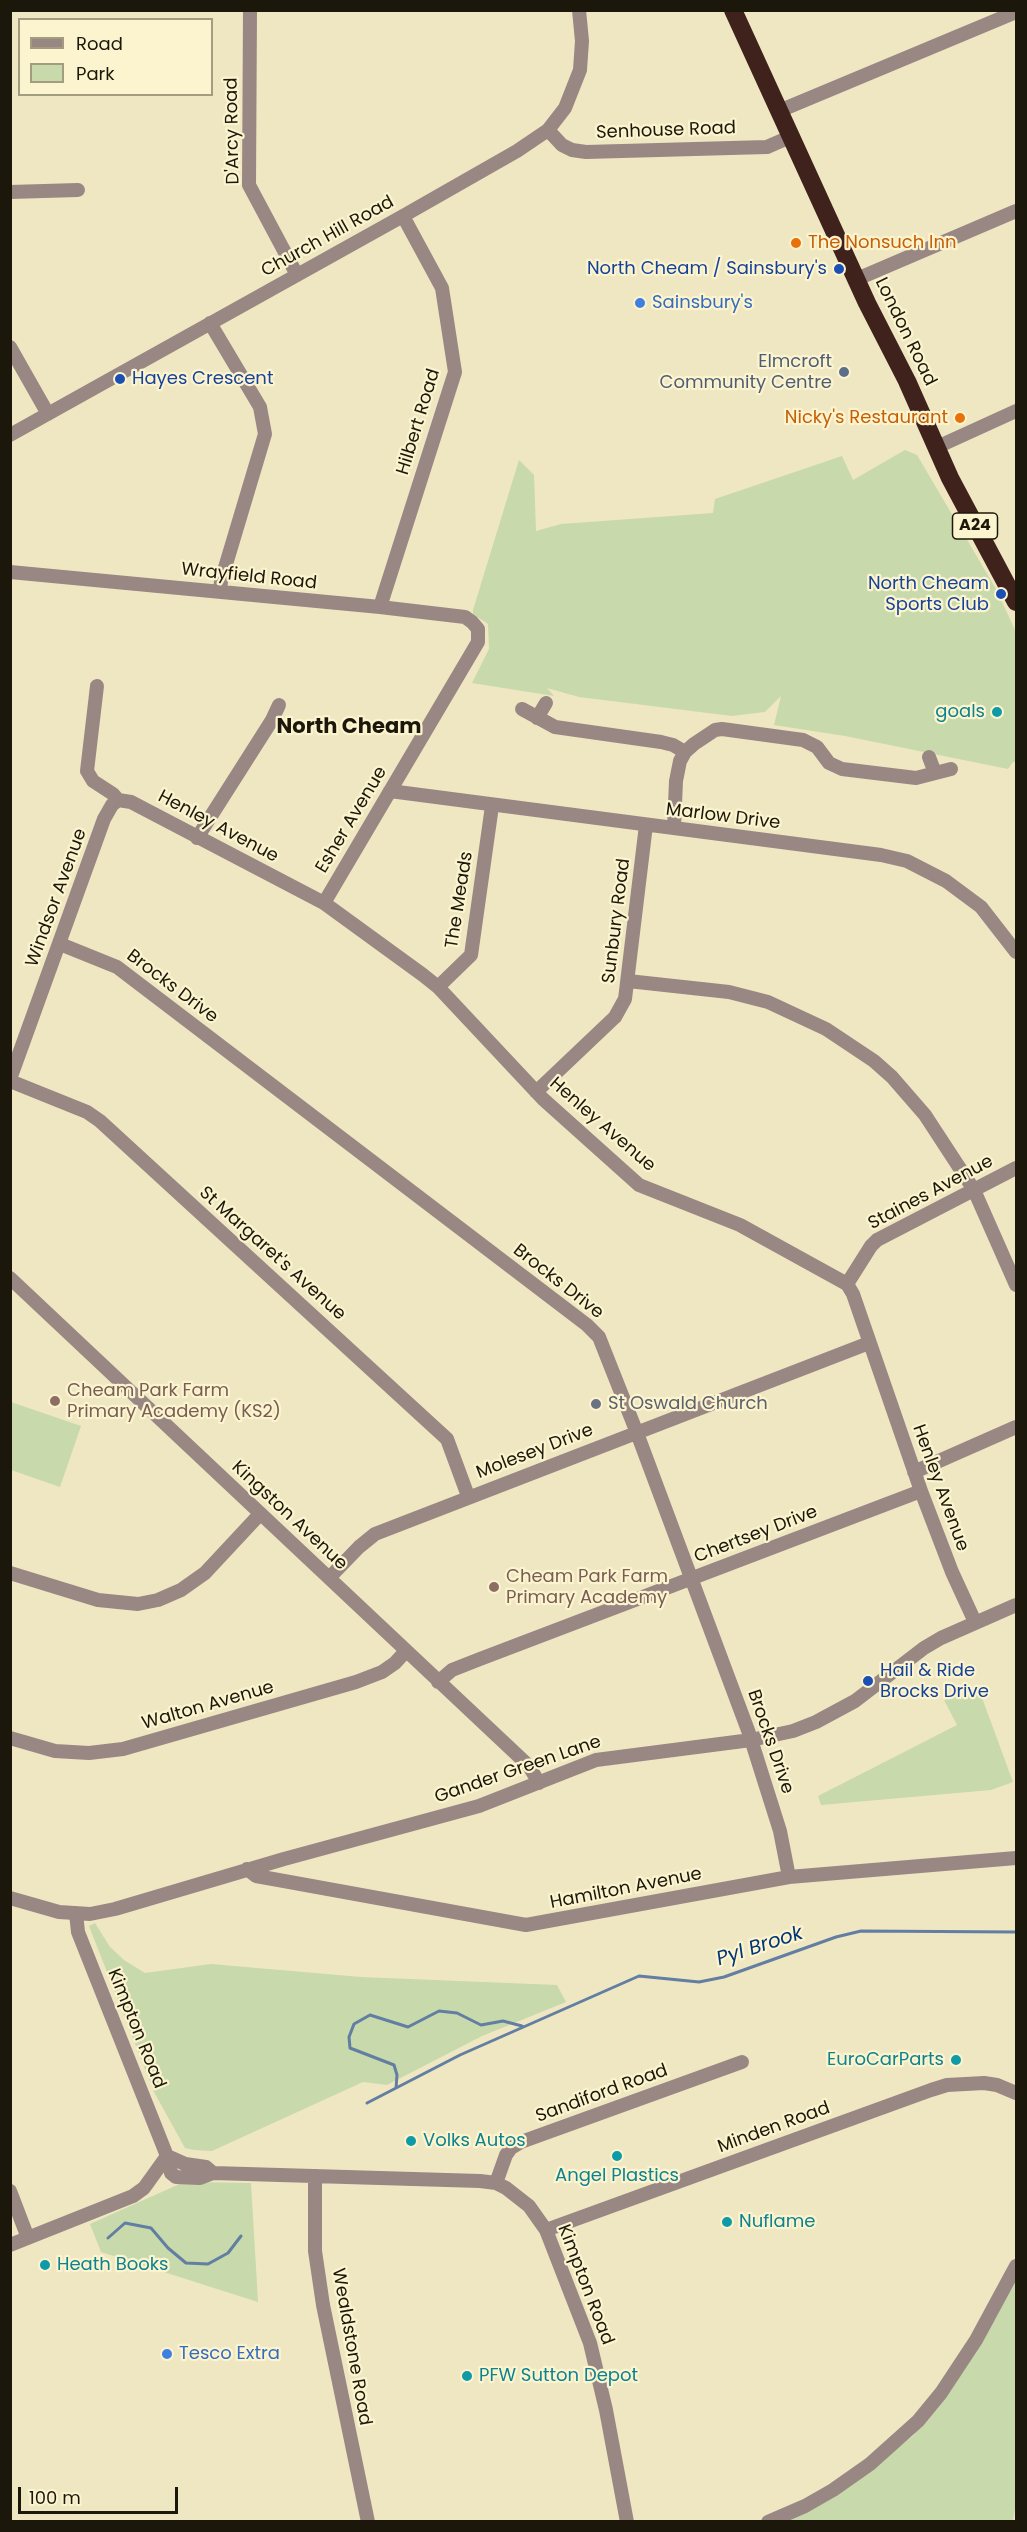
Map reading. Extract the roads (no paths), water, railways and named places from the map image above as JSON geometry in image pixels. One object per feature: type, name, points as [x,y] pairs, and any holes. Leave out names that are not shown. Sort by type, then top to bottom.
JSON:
[{"type":"highway","name":"London Road","points":[[733,10],[790,137],[959,495],[1016,600]]},
{"type":"street","name":"D'Arcy Road","points":[[250,10],[249,185],[297,275]]},
{"type":"street","name":"Church Hill Road","points":[[10,435],[403,216],[517,151],[548,130],[565,108],[580,70],[582,41],[579,10]]},
{"type":"street","points":[[779,111],[1017,12]]},
{"type":"street","name":"Senhouse Road","points":[[548,130],[562,145],[572,150],[586,152],[767,147],[790,137]]},
{"type":"street","points":[[10,192],[78,190]]},
{"type":"street","points":[[857,279],[1017,211]]},
{"type":"street","name":"Hilbert Road","points":[[380,607],[455,372],[442,288],[403,216]]},
{"type":"street","points":[[210,323],[260,407],[265,434],[263,447],[221,580],[220,592]]},
{"type":"street","points":[[10,347],[48,414]]},
{"type":"street","points":[[937,447],[1017,411]]},
{"type":"street","name":"Wrayfield Road","points":[[10,572],[465,617],[478,629]]},
{"type":"street","name":"Esher Avenue","points":[[324,903],[478,642],[478,629]]},
{"type":"street","name":"Henley Avenue","points":[[97,686],[87,771],[93,781],[118,800],[131,802],[324,903],[438,987],[536,1092],[639,1185],[748,1228],[847,1284],[853,1294],[921,1491],[952,1572],[975,1622]]},
{"type":"street","points":[[537,718],[546,703]]},
{"type":"street","points":[[197,838],[272,720],[279,705]]},
{"type":"street","points":[[522,709],[555,728],[661,742],[673,745],[685,752]]},
{"type":"street","points":[[674,828],[676,781],[680,761],[685,752],[715,730],[731,729],[803,740],[817,747],[829,763],[842,769],[908,778],[951,769]]},
{"type":"street","points":[[929,757],[935,773]]},
{"type":"street","name":"Marlow Drive","points":[[390,791],[881,855],[907,861],[946,881],[981,907],[1017,952]]},
{"type":"street","name":"Windsor Avenue","points":[[10,1080],[104,819],[112,804],[118,800]]},
{"type":"street","name":"The Meads","points":[[438,987],[471,955],[492,806]]},
{"type":"street","name":"Sunbury Road","points":[[536,1092],[615,1017],[625,999],[646,825]]},
{"type":"street","name":"Brocks Drive","points":[[60,944],[117,967],[587,1325],[599,1337],[751,1740],[780,1831],[789,1877]]},
{"type":"street","points":[[628,981],[740,994],[768,1002],[825,1029],[874,1061],[904,1090],[925,1115],[974,1190],[1017,1285]]},
{"type":"street","name":"St Margaret's Avenue","points":[[10,1080],[87,1112],[108,1128],[447,1439],[468,1496]]},
{"type":"street","name":"Staines Avenue","points":[[847,1284],[871,1246],[878,1240],[1017,1168]]},
{"type":"street","name":"Kingston Avenue","points":[[10,1278],[405,1652],[529,1766],[539,1783]]},
{"type":"street","name":"Molesey Drive","points":[[329,1578],[375,1534],[468,1496],[869,1343]]},
{"type":"street","points":[[914,1472],[1017,1427]]},
{"type":"street","name":"Chertsey Drive","points":[[438,1682],[452,1670],[921,1491]]},
{"type":"street","points":[[10,1573],[98,1600],[138,1604],[158,1600],[181,1590],[205,1573],[260,1514]]},
{"type":"street","name":"Gander Green Lane","points":[[10,1898],[60,1912],[90,1914],[115,1909],[247,1869],[478,1806],[596,1760],[751,1740],[793,1731],[837,1712],[855,1701],[924,1648],[975,1622],[1017,1605]]},
{"type":"street","name":"Walton Avenue","points":[[10,1738],[55,1751],[88,1753],[123,1749],[356,1682],[382,1672],[405,1652]]},
{"type":"street","name":"Hamilton Avenue","points":[[247,1869],[256,1876],[526,1925],[789,1877],[1017,1858]]},
{"type":"street","points":[[284,1859],[284,1881]]},
{"type":"street","name":"Kimpton Road","points":[[76,1913],[78,1932],[167,2156],[185,2164],[206,2167],[213,2173],[382,2176],[496,2183],[519,2196],[546,2230],[578,2309],[595,2360],[627,2522]]},
{"type":"street","name":"Sandiford Road","points":[[496,2183],[506,2155],[511,2148],[521,2142],[742,2062]]},
{"type":"street","name":"Minden Road","points":[[546,2230],[947,2085],[984,2083],[997,2085],[1017,2093]]},
{"type":"street","points":[[10,2245],[133,2196],[144,2188],[167,2156]]},
{"type":"street","name":"Wealdstone Road","points":[[315,2176],[315,2251],[323,2305],[368,2522]]},
{"type":"street","points":[[10,2191],[28,2238]]},
{"type":"street","points":[[768,2522],[805,2506],[833,2490],[870,2464],[918,2421],[941,2393],[976,2340],[1017,2266]]},
{"type":"waterway","name":"Pyl Brook","points":[[367,2103],[460,2055],[639,1976],[699,1982],[724,1977],[836,1937],[861,1931],[1016,1932]]},
{"type":"waterway","name":"Pyl Brook","points":[[396,2088],[397,2075],[394,2065],[350,2048],[349,2037],[354,2024],[370,2015],[408,2027],[439,2011],[457,2013],[481,2025],[503,2021],[522,2026]]},
{"type":"waterway","name":"Pyl Brook","points":[[108,2238],[125,2223],[151,2228],[168,2248],[186,2263],[208,2264],[228,2253],[241,2236]]},
{"type":"place","name":"The Nonsuch Inn","points":[[796,243]]},
{"type":"place","name":"North Cheam / Sainsbury's","points":[[839,269]]},
{"type":"place","name":"Sainsbury's","points":[[640,303]]},
{"type":"place","name":"Elmcroft Community Centre","points":[[844,372]]},
{"type":"place","name":"Hayes Crescent","points":[[120,379]]},
{"type":"place","name":"Nicky's Restaurant","points":[[960,418]]},
{"type":"place","name":"North Cheam Sports Club","points":[[1001,594]]},
{"type":"place","name":"goals","points":[[997,712]]},
{"type":"place","name":"Cheam Park Farm Primary Academy (KS2)","points":[[55,1401]]},
{"type":"place","name":"St Oswald Church","points":[[596,1404]]},
{"type":"place","name":"Cheam Park Farm Primary Academy","points":[[494,1587]]},
{"type":"place","name":"Hail & Ride Brocks Drive","points":[[868,1681]]},
{"type":"place","name":"EuroCarParts","points":[[956,2060]]},
{"type":"place","name":"Volks Autos","points":[[411,2141]]},
{"type":"place","name":"Angel Plastics","points":[[617,2156]]},
{"type":"place","name":"Nuflame","points":[[727,2222]]},
{"type":"place","name":"Heath Books","points":[[45,2265]]},
{"type":"place","name":"Tesco Extra","points":[[167,2354]]},
{"type":"place","name":"PFW Sutton Depot","points":[[467,2376]]},
{"type":"district","name":"North Cheam","points":[[349,728]]}]
